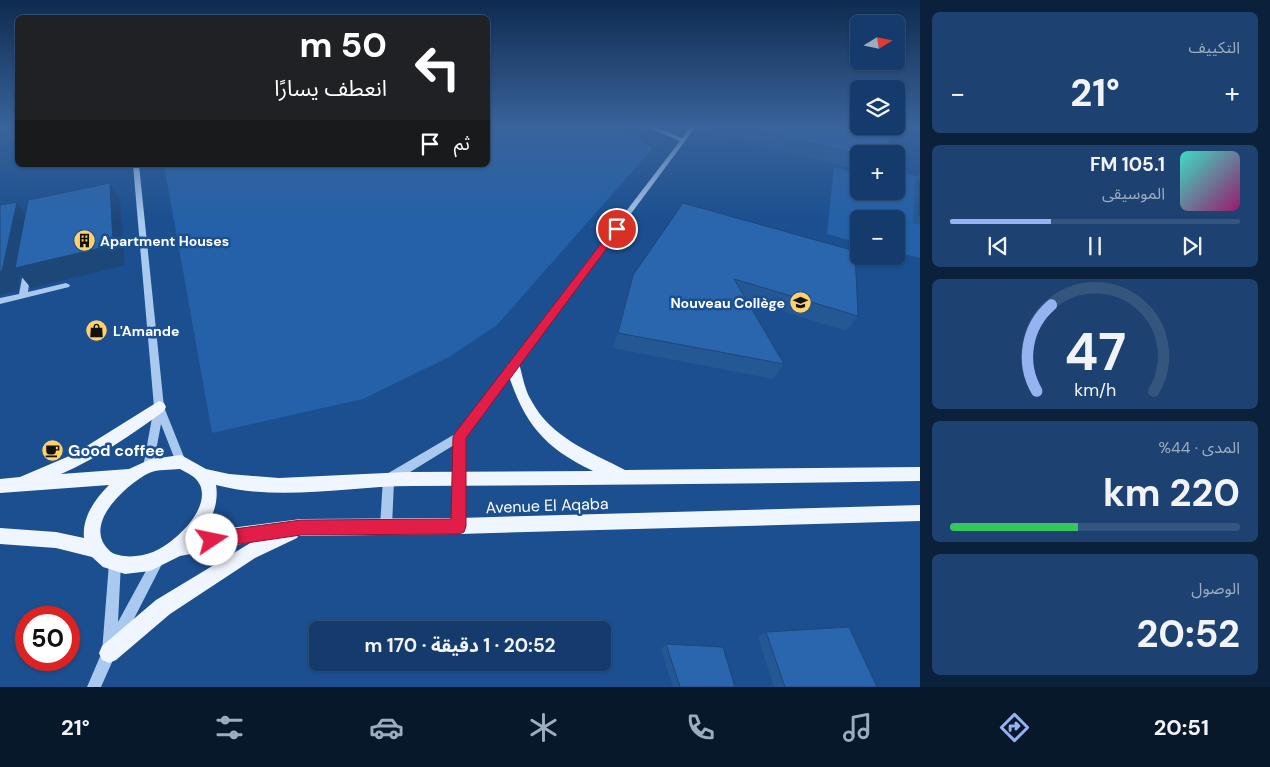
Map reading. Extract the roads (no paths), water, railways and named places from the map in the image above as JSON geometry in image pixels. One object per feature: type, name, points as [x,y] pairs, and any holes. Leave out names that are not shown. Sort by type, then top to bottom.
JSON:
[{"type":"main road","points":[[514,367],[525,403],[549,436],[582,460],[623,477]]},
{"type":"main road","points":[[18,485],[79,459],[126,431],[159,407]]},
{"type":"main road","points":[[181,462],[195,467],[204,475],[209,487],[209,502],[204,518],[193,534],[176,548],[158,559],[138,565],[105,560],[96,549],[92,535],[95,519],[103,502],[115,488],[131,476],[148,467],[181,462]]},
{"type":"main road","name":"Avenue El Aqaba","points":[[204,475],[228,483],[257,485],[389,479],[920,474]]},
{"type":"main road","points":[[0,486],[131,476]]},
{"type":"main road","name":"Avenue El Aqaba","points":[[176,548],[230,536],[301,527],[459,526],[920,513]]},
{"type":"main road","points":[[109,653],[163,607],[249,552],[301,527]]},
{"type":"main road","points":[[0,536],[56,540],[96,549]]},
{"type":"street","points":[[386,526],[389,479],[459,437],[514,367],[670,157]]},
{"type":"street","points":[[136,167],[159,407],[148,467]]},
{"type":"street","points":[[23,296],[29,260]]},
{"type":"street","points":[[0,301],[66,285]]},
{"type":"street","points":[[159,407],[181,462]]},
{"type":"street","points":[[459,437],[459,526]]},
{"type":"street","points":[[94,687],[109,653],[158,559]]},
{"type":"street","points":[[109,653],[115,563]]},
{"type":"place","name":"Apartment Houses","points":[[84,241]]},
{"type":"place","name":"Nouveau Collège","points":[[801,303]]},
{"type":"place","name":"L'Amande","points":[[97,331]]},
{"type":"place","name":"Good coffee","points":[[52,450]]}]
